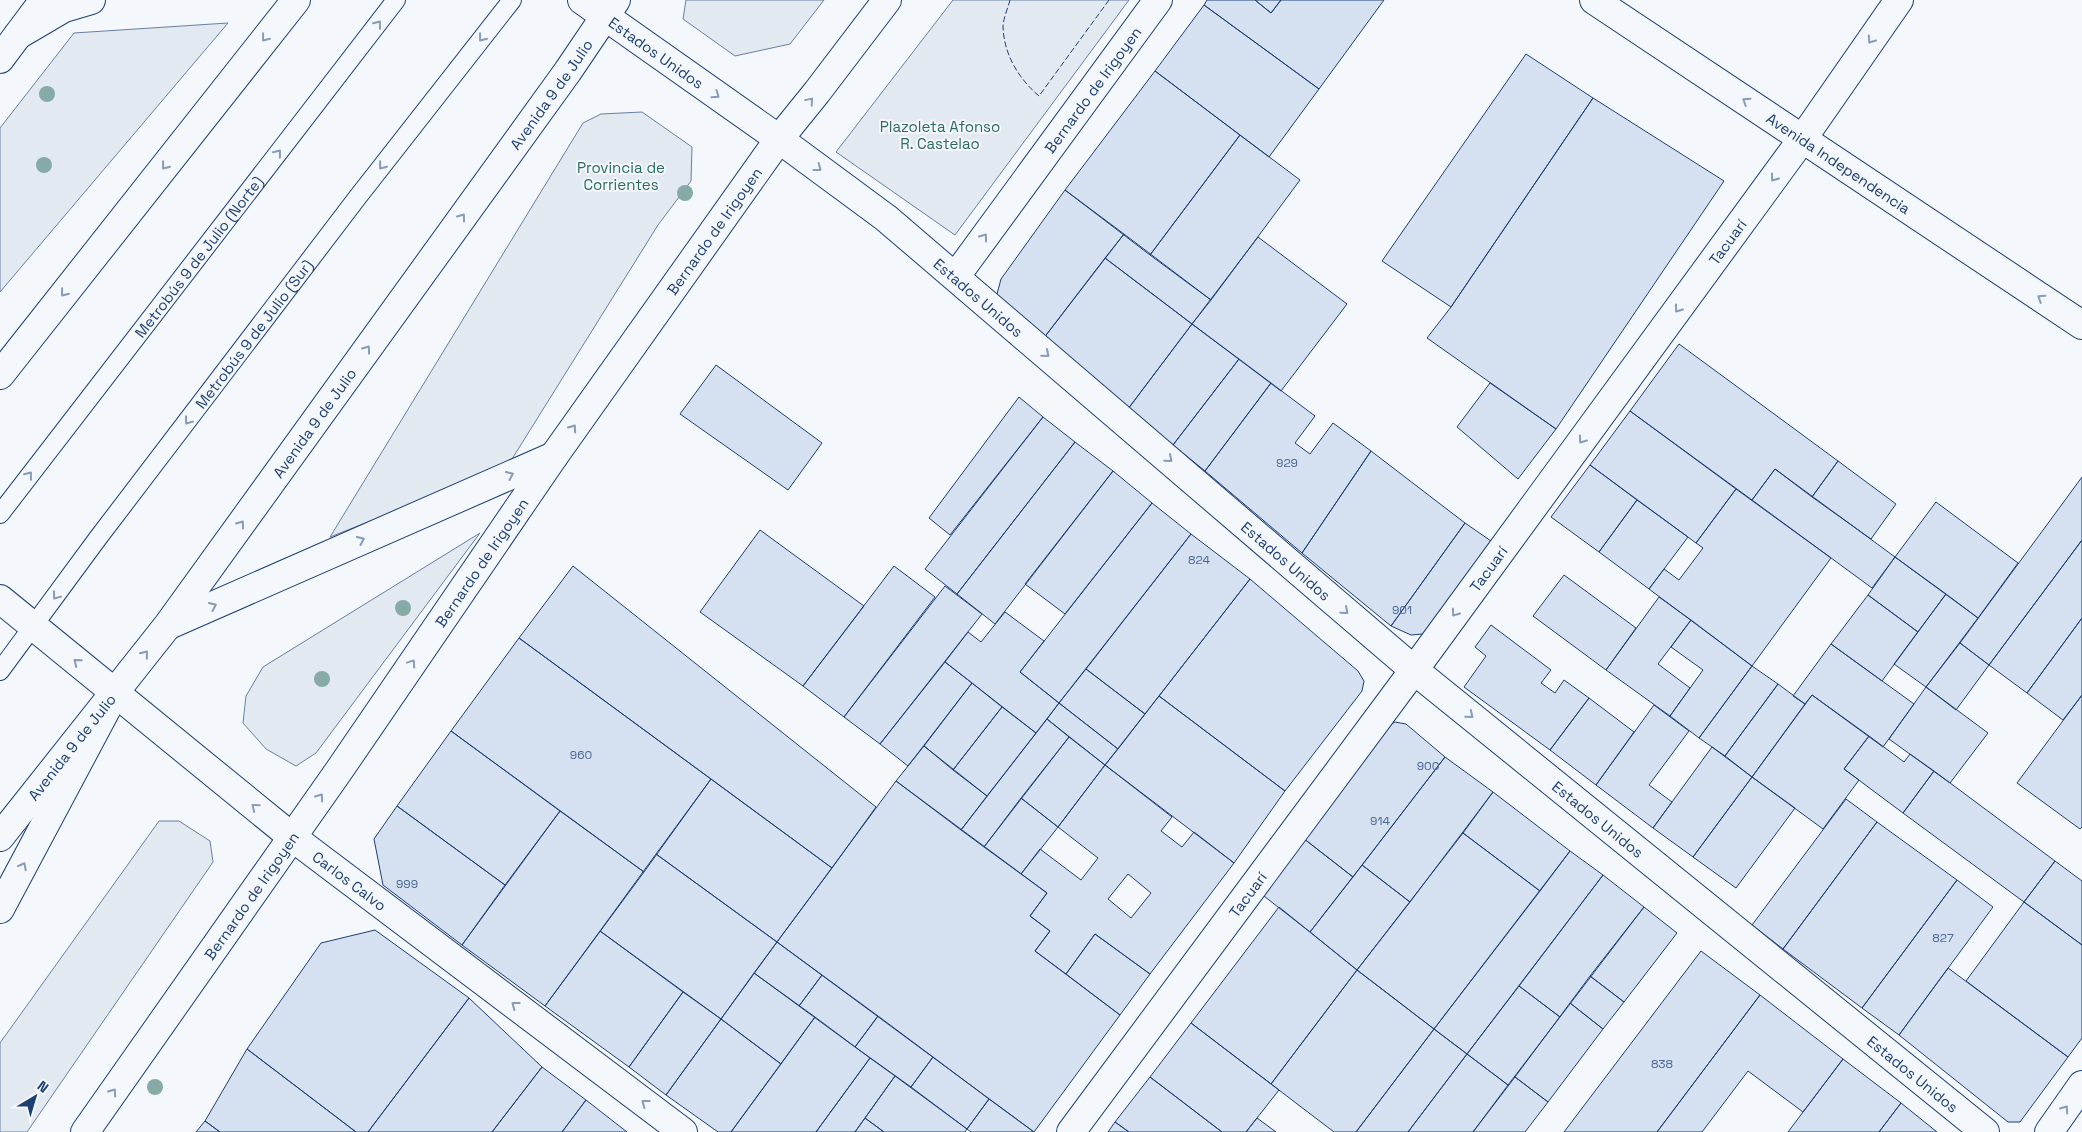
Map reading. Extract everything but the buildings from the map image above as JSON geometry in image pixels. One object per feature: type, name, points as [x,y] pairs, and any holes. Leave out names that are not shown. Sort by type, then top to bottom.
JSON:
[{"type":"main road","points":[[0,59],[44,0]]},
{"type":"main road","points":[[18,35],[64,8],[91,0]]},
{"type":"main road","points":[[0,375],[296,0]]},
{"type":"main road","name":"Estados Unidos","points":[[582,0],[610,8],[779,139],[886,218],[1414,670],[1986,1132]]},
{"type":"main road","name":"Bernardo de Irigoyen","points":[[85,1132],[292,837],[554,456],[779,139],[887,0]]},
{"type":"main road","name":"Bernardo de Irigoyen","points":[[956,276],[1158,0]]},
{"type":"main road","name":"Avenida Independencia","points":[[1594,0],[2082,325]]},
{"type":"main road","name":"Tacuarí","points":[[1071,1132],[1414,670],[1803,138],[1899,0]]},
{"type":"main road","name":"Avenida 9 de Julio","points":[[0,837],[168,625],[562,79],[610,8]]},
{"type":"main road","points":[[168,625],[554,456]]},
{"type":"main road","name":"Carlos Calvo","points":[[0,599],[292,837],[684,1132]]},
{"type":"main road","points":[[0,909],[115,692]]},
{"type":"main road","points":[[2049,1132],[2082,1085]]},
{"type":"lane","name":"Metrobús 9 de Julio (Norte)","points":[[0,514],[396,0]]},
{"type":"lane","name":"Metrobús 9 de Julio (Sur)","points":[[0,671],[98,538],[357,198],[512,0]]},
{"type":"green space","points":[[686,0],[824,0],[790,44],[735,56],[683,19]]},
{"type":"green space","name":"Plazoleta Afonso R. Castelao","points":[[953,0],[1129,0],[955,235],[836,152]]},
{"type":"green space","points":[[228,23],[0,292],[0,128],[74,33]]},
{"type":"green space","name":"Provincia de Corrientes","points":[[642,112],[692,147],[691,181],[658,225],[507,467],[330,537],[583,123],[601,114]]},
{"type":"green space","points":[[480,533],[316,753],[296,766],[266,749],[243,723],[246,696],[263,667]]},
{"type":"green space","points":[[159,821],[179,821],[210,841],[213,862],[27,1132],[0,1132],[0,1043]]},
{"type":"fence","points":[[1010,0],[1003,24],[1006,47],[1019,74],[1039,96],[1109,0]]}]
